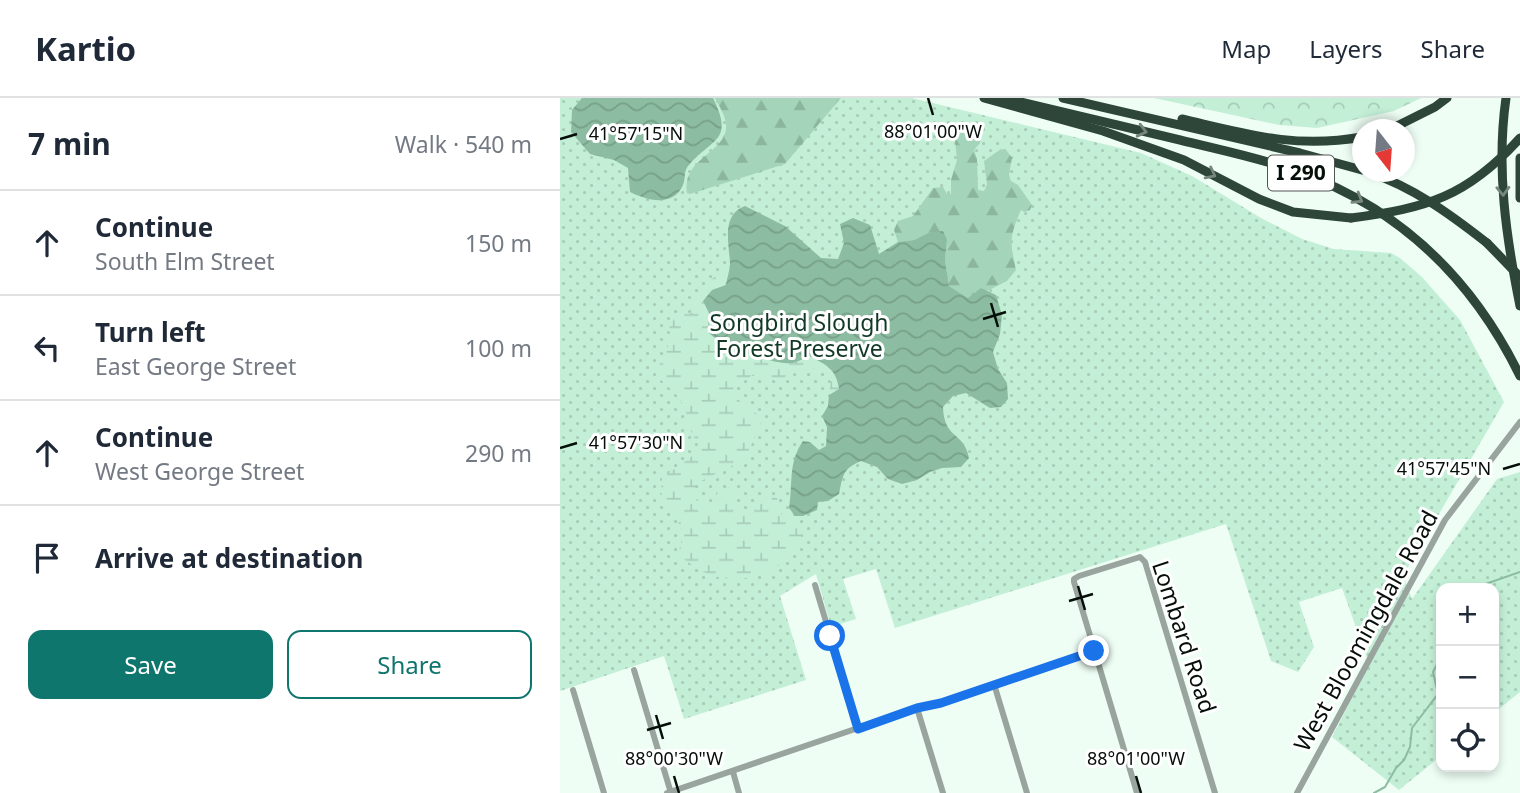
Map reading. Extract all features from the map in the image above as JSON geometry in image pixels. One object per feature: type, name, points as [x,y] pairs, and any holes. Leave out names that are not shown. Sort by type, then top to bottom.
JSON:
[{"type":"highway","points":[[984,98],[1103,131],[1184,160],[1259,199],[1293,212],[1351,218],[1400,212],[1443,198],[1499,161],[1520,138]]},
{"type":"highway","name":"I 290","points":[[1004,98],[1271,162],[1345,191],[1407,231],[1444,264],[1488,318],[1520,376]]},
{"type":"highway","name":"I 290","points":[[1063,98],[1352,167]]},
{"type":"highway","points":[[1087,98],[1279,140],[1321,143],[1352,139]]},
{"type":"highway","points":[[1412,119],[1447,98]]},
{"type":"highway","points":[[1506,98],[1503,205],[1520,306]]},
{"type":"highway","points":[[1520,158],[1520,198]]},
{"type":"highway","name":"I 290","points":[[1392,182],[1436,204],[1487,243],[1520,277]]},
{"type":"street","name":"West Bloomingdale Road","points":[[1297,793],[1445,520],[1520,422]]},
{"type":"street","name":"Lombard Road","points":[[1094,651],[1074,579],[1137,557],[1144,559],[1215,793]]},
{"type":"street","points":[[815,586],[858,729]]},
{"type":"street","points":[[634,670],[670,793],[917,708],[941,703],[1094,651],[1137,793]]},
{"type":"street","points":[[994,684],[1027,793]]},
{"type":"street","points":[[573,690],[604,793]]},
{"type":"street","points":[[917,708],[943,793]]},
{"type":"street","points":[[733,772],[739,793]]},
{"type":"green space","name":"Songbird Slough Forest Preserve","points":[[560,98],[912,98],[1141,153],[1192,176],[1261,218],[1302,239],[1334,249],[1391,253],[1400,258],[1422,277],[1460,320],[1504,402],[1403,576],[1412,599],[1497,479],[1520,472],[1520,692],[1499,709],[1499,583],[1436,583],[1436,760],[1399,790],[1332,737],[1369,664],[1342,588],[1299,602],[1314,647],[1298,672],[1271,661],[1226,524],[895,628],[876,569],[843,579],[856,619],[831,627],[816,574],[780,596],[806,680],[684,719],[664,656],[560,691]]},
{"type":"green space","points":[[715,98],[841,98],[785,164],[690,194],[687,193],[687,181],[691,171],[725,134],[726,124]]},
{"type":"green space","points":[[1154,98],[1421,98],[1394,111],[1317,128],[1279,125]]},
{"type":"green space","points":[[977,124],[982,130],[980,143],[974,150],[978,190],[984,191],[987,185],[984,161],[1001,149],[1007,151],[1012,158],[1009,175],[1011,181],[1018,185],[1032,205],[1030,210],[1021,210],[1014,227],[1012,246],[1016,270],[1007,281],[987,291],[981,289],[968,298],[949,286],[945,260],[947,240],[928,233],[914,240],[898,242],[894,230],[898,221],[913,216],[933,188],[943,187],[947,194],[951,194],[951,180],[957,160],[955,140],[958,133]]},
{"type":"green space","points":[[730,266],[726,286],[712,290],[707,311],[712,319],[794,363],[808,356],[820,362],[833,372],[839,390],[829,395],[831,382],[826,373],[813,369],[777,380],[754,374],[736,386],[736,398],[757,414],[761,424],[748,452],[736,464],[695,484],[695,499],[707,508],[715,501],[718,491],[729,487],[735,493],[735,505],[745,512],[757,505],[765,495],[776,495],[781,514],[803,529],[799,543],[781,564],[768,572],[739,579],[711,575],[677,555],[683,539],[681,527],[661,493],[662,478],[695,454],[698,444],[687,424],[686,411],[678,396],[658,377],[669,343],[671,314],[692,313],[700,290]]},
{"type":"water","points":[[582,98],[713,98],[722,123],[721,131],[713,143],[687,167],[679,192],[666,199],[644,198],[630,192],[628,168],[614,160],[590,154],[571,132],[572,110]]},
{"type":"water","points":[[745,206],[785,226],[821,258],[838,259],[844,243],[840,224],[853,218],[870,225],[879,254],[898,242],[943,231],[947,240],[945,260],[949,286],[968,298],[981,288],[996,295],[1002,315],[1000,334],[993,352],[998,369],[1007,383],[1008,399],[1001,407],[990,408],[966,393],[953,396],[943,407],[944,418],[950,431],[963,443],[969,458],[961,467],[942,468],[902,484],[888,479],[877,467],[861,461],[844,474],[839,494],[828,501],[818,502],[817,510],[803,516],[795,516],[789,508],[795,457],[803,441],[810,442],[819,450],[826,446],[827,427],[822,416],[828,406],[829,395],[839,389],[830,368],[809,356],[793,363],[774,361],[737,349],[709,333],[712,319],[703,301],[712,290],[726,285],[730,266],[729,223],[737,210]]},
{"type":"waterway","points":[[1488,583],[1520,572]]},
{"type":"waterway","points":[[1436,666],[1433,672],[1436,685]]},
{"type":"waterway","points":[[1374,793],[1385,787],[1404,760],[1410,747],[1412,728],[1436,697]]},
{"type":"route","points":[[830,636],[858,729],[1094,651]]}]
